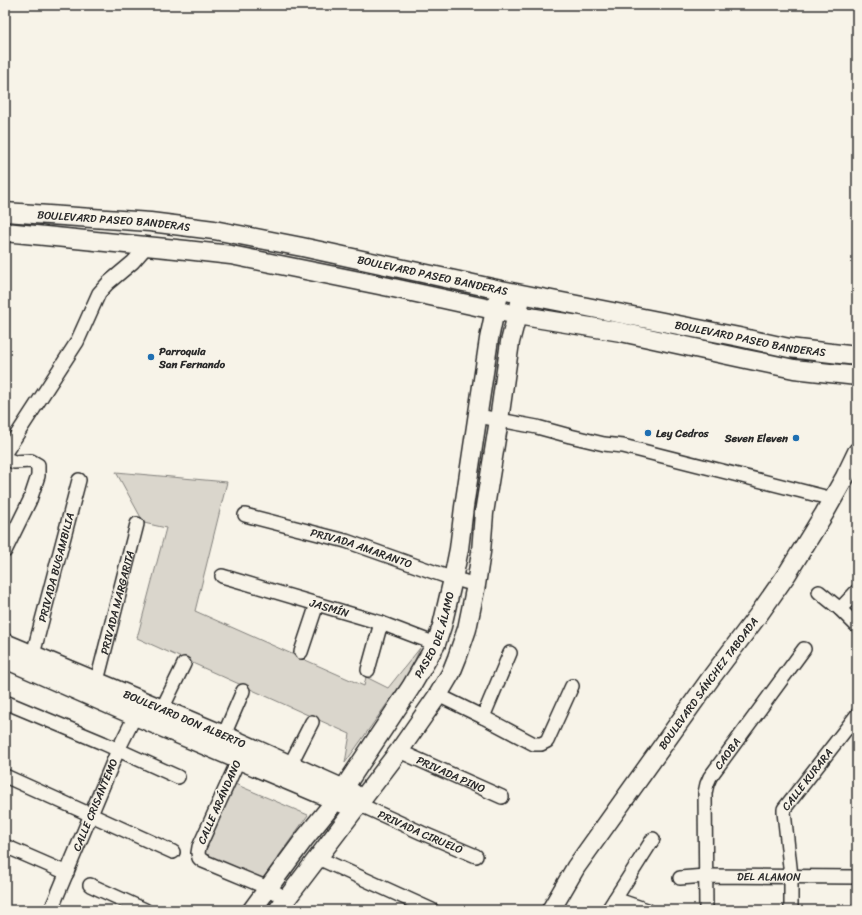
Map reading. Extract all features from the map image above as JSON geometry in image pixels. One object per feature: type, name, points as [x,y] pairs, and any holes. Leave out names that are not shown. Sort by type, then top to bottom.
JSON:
[{"type":"street","name":"BOULEVARD PASEO BANDERAS","points":[[5,212],[150,222],[214,230],[789,348],[857,356]]},
{"type":"street","name":"BOULEVARD PASEO BANDERAS","points":[[5,232],[231,255],[390,287],[517,315],[621,332],[746,360],[794,369],[857,376]]},
{"type":"street","points":[[5,551],[30,500],[38,476],[38,465],[31,461],[14,462],[7,459],[6,453],[77,342],[99,293],[147,246]]},
{"type":"street","name":"PASEO DEL ÁLAMO","points":[[252,910],[305,838],[340,794],[411,687],[436,644],[442,626],[459,549],[489,339],[501,290]]},
{"type":"street","points":[[283,904],[361,805],[438,696],[451,673],[457,658],[467,629],[476,585],[481,552],[484,513],[510,342],[523,294]]},
{"type":"street","points":[[836,374],[853,382],[857,387]]},
{"type":"street","points":[[478,416],[552,430],[598,443],[623,446],[833,499]]},
{"type":"street","name":"BOULEVARD SÁNCHEZ TABOADA","points":[[551,910],[576,867],[787,574],[833,499],[857,452]]},
{"type":"street","name":"PRIVADA BUGAMBILIA","points":[[31,663],[79,480]]},
{"type":"street","name":"PRIVADA AMARANTO","points":[[245,515],[346,541],[453,579],[476,585]]},
{"type":"street","name":"PRIVADA MARGARITA","points":[[97,681],[137,524]]},
{"type":"street","points":[[459,549],[481,552]]},
{"type":"street","name":"JASMÍN","points":[[222,576],[381,623],[436,644]]},
{"type":"street","points":[[840,609],[857,591]]},
{"type":"street","points":[[820,592],[857,626]]},
{"type":"street","points":[[301,652],[316,604]]},
{"type":"street","points":[[368,670],[381,623]]},
{"type":"street","name":"BOULEVARD DON ALBERTO","points":[[5,643],[31,663],[340,794]]},
{"type":"street","name":"CAOBA","points":[[706,910],[705,793],[707,784],[710,777],[804,649]]},
{"type":"street","points":[[483,717],[510,653]]},
{"type":"street","name":"BOULEVARD DON ALBERTO","points":[[5,659],[31,663],[97,681],[139,709],[162,709],[224,735],[242,752],[290,765],[361,805]]},
{"type":"street","points":[[162,709],[184,664]]},
{"type":"street","points":[[438,696],[483,717],[534,744],[541,744],[546,740],[572,686]]},
{"type":"street","points":[[224,735],[243,691]]},
{"type":"street","points":[[5,702],[178,777]]},
{"type":"street","name":"CALLE CRISANTEMO","points":[[51,910],[118,750],[139,709]]},
{"type":"street","name":"CALLE KURARA","points":[[791,910],[791,876],[784,809],[857,715]]},
{"type":"street","points":[[290,765],[312,722]]},
{"type":"street","name":"PRIVADA PINO","points":[[399,751],[502,797]]},
{"type":"street","name":"CALLE ARÁNDANO","points":[[242,752],[199,847],[199,858],[268,888],[283,904]]},
{"type":"street","points":[[5,776],[173,852]]},
{"type":"street","name":"PRIVADA CIRUELO","points":[[361,805],[422,834],[476,856]]},
{"type":"street","points":[[647,910],[612,905],[653,839]]},
{"type":"street","points":[[5,846],[67,873]]},
{"type":"street","points":[[318,858],[432,910]]},
{"type":"street","name":"DEL ALAMON","points":[[680,878],[705,876],[857,877]]},
{"type":"street","points":[[90,885],[145,910]]},
{"type":"shaded area","points":[[116,472],[227,482],[195,611],[364,686],[366,677],[388,688],[420,648],[406,677],[345,763],[350,734],[137,638],[166,528],[144,523]]},
{"type":"shaded area","points":[[235,784],[308,815],[256,888],[200,863]]},
{"type":"place","name":"Parroquia San Fernando","points":[[151,357]]},
{"type":"place","name":"Ley Cedros","points":[[648,433]]},
{"type":"place","name":"Seven Eleven","points":[[796,438]]}]
